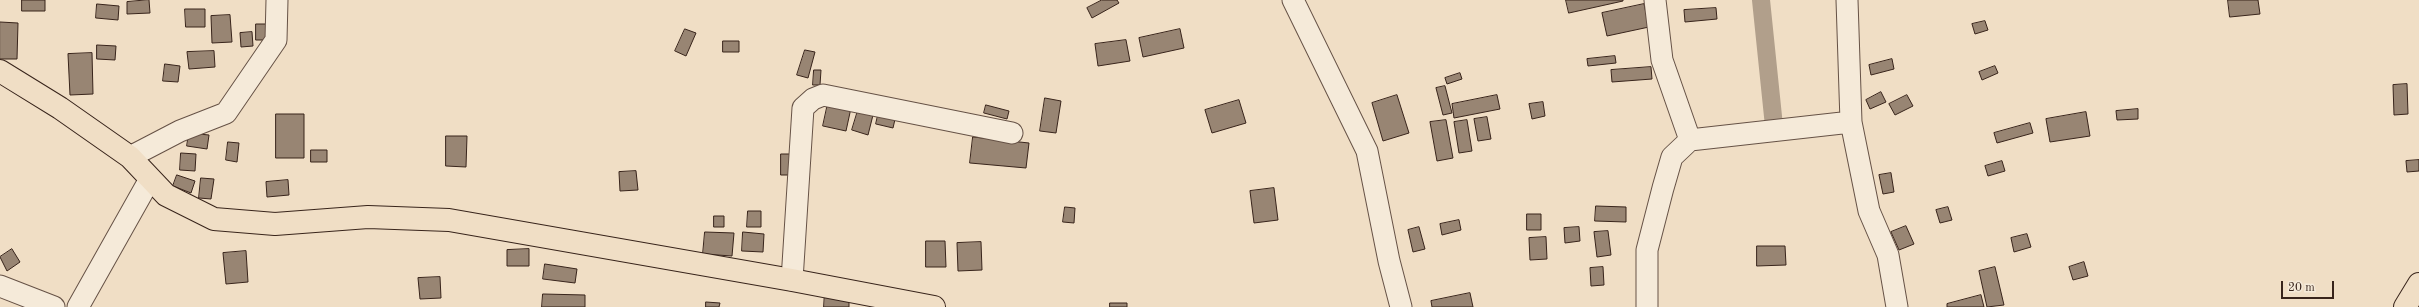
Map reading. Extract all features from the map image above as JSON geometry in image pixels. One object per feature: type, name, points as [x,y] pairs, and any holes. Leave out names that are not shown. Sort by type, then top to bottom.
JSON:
[{"type":"main road","points":[[0,71],[60,108],[130,157],[166,195],[214,219],[275,224],[368,217],[449,220],[792,280],[934,307]]},
{"type":"main road","points":[[2405,307],[2419,284]]},
{"type":"street","points":[[130,157],[180,131],[226,113],[276,40],[277,0]]},
{"type":"street","points":[[1293,0],[1366,151],[1389,261],[1401,307]]},
{"type":"street","points":[[1655,0],[1662,60],[1690,140]]},
{"type":"street","points":[[1847,0],[1851,122],[1869,211],[1888,255],[1897,307]]},
{"type":"street","points":[[792,280],[803,108],[813,99],[823,95],[1012,133]]},
{"type":"street","points":[[1647,307],[1647,250],[1661,194],[1672,157],[1690,140],[1851,122]]},
{"type":"street","points":[[78,307],[150,178]]},
{"type":"street","points":[[0,286],[54,307]]},
{"type":"building","points":[[22,0],[45,0],[45,11],[22,11]]},
{"type":"building","points":[[149,0],[150,13],[127,14],[127,2]]},
{"type":"building","points":[[1102,0],[1117,0],[1119,3],[1092,18],[1087,8]]},
{"type":"building","points":[[1566,0],[1623,0],[1623,1],[1569,13]]},
{"type":"building","points":[[2228,0],[2258,0],[2260,14],[2230,17]]},
{"type":"building","points":[[97,4],[119,6],[118,20],[96,18]]},
{"type":"building","points":[[1644,4],[1649,27],[1607,36],[1602,13]]},
{"type":"building","points":[[1716,8],[1717,19],[1685,22],[1684,10]]},
{"type":"building","points":[[185,9],[205,9],[205,27],[186,27]]},
{"type":"building","points":[[230,15],[232,42],[212,43],[211,16]]},
{"type":"building","points":[[1985,21],[1988,30],[1975,34],[1972,24]]},
{"type":"building","points":[[0,22],[18,23],[17,59],[0,59]]},
{"type":"building","points":[[256,24],[267,24],[267,40],[256,40]]},
{"type":"building","points":[[685,29],[696,33],[686,56],[675,51]]},
{"type":"building","points":[[1180,29],[1184,48],[1143,57],[1139,38]]},
{"type":"building","points":[[252,32],[253,46],[241,47],[240,33]]},
{"type":"building","points":[[1126,40],[1130,61],[1098,66],[1095,44]]},
{"type":"building","points":[[723,41],[739,41],[739,52],[723,52]]},
{"type":"building","points":[[97,45],[116,46],[115,60],[97,59]]},
{"type":"building","points":[[805,50],[815,52],[808,78],[797,75]]},
{"type":"building","points":[[214,51],[215,67],[189,69],[187,52]]},
{"type":"building","points":[[92,53],[93,94],[70,95],[68,54]]},
{"type":"building","points":[[1615,56],[1616,63],[1588,66],[1587,59]]},
{"type":"building","points":[[1892,59],[1894,69],[1871,75],[1869,65]]},
{"type":"building","points":[[165,64],[180,66],[178,82],[163,81]]},
{"type":"building","points":[[1995,66],[1998,73],[1982,80],[1979,72]]},
{"type":"building","points":[[1651,67],[1652,79],[1612,82],[1611,70]]},
{"type":"building","points":[[814,70],[821,70],[820,85],[813,85]]},
{"type":"building","points":[[1460,73],[1462,79],[1447,84],[1445,78]]},
{"type":"building","points":[[2407,84],[2408,114],[2394,115],[2393,85]]},
{"type":"building","points":[[1445,86],[1452,113],[1443,115],[1436,88]]},
{"type":"building","points":[[1881,92],[1886,102],[1870,109],[1866,100]]},
{"type":"building","points":[[1397,95],[1409,133],[1383,141],[1372,103]]},
{"type":"building","points":[[1497,95],[1500,109],[1454,118],[1452,104]]},
{"type":"building","points":[[1907,95],[1913,106],[1895,115],[1889,104]]},
{"type":"building","points":[[1045,98],[1061,101],[1056,133],[1040,131]]},
{"type":"building","points":[[1239,100],[1246,123],[1212,133],[1205,110]]},
{"type":"building","points":[[1543,102],[1545,116],[1532,119],[1529,104]]},
{"type":"building","points":[[828,103],[851,108],[846,131],[823,126]]},
{"type":"building","points":[[986,105],[1009,111],[1007,119],[984,113]]},
{"type":"building","points":[[859,107],[874,111],[868,135],[852,130]]},
{"type":"building","points":[[2138,109],[2138,119],[2117,120],[2116,111]]},
{"type":"building","points":[[879,111],[896,115],[893,128],[876,124]]},
{"type":"building","points":[[2086,112],[2090,136],[2050,142],[2046,119]]},
{"type":"building","points":[[276,114],[304,114],[304,158],[276,158]]},
{"type":"building","points":[[1487,117],[1491,139],[1478,141],[1474,119]]},
{"type":"building","points":[[1446,120],[1453,158],[1437,161],[1430,122]]},
{"type":"building","points":[[1467,120],[1472,151],[1459,153],[1454,122]]},
{"type":"building","points":[[2030,123],[2033,133],[1997,143],[1994,133]]},
{"type":"building","points":[[189,133],[209,135],[207,149],[187,146]]},
{"type":"building","points":[[446,136],[467,136],[466,167],[446,166]]},
{"type":"building","points":[[973,137],[1029,143],[1026,168],[970,163]]},
{"type":"building","points":[[228,142],[239,143],[237,162],[226,160]]},
{"type":"building","points":[[311,150],[327,150],[327,162],[311,162]]},
{"type":"building","points":[[181,153],[196,154],[195,171],[180,170]]},
{"type":"building","points":[[781,154],[791,154],[791,175],[781,175]]},
{"type":"building","points":[[2419,160],[2419,171],[2407,172],[2406,161]]},
{"type":"building","points":[[2002,161],[2005,171],[1988,176],[1985,166]]},
{"type":"building","points":[[636,171],[638,190],[620,191],[619,172]]},
{"type":"building","points":[[1891,173],[1894,192],[1883,194],[1879,175]]},
{"type":"building","points":[[177,175],[195,181],[191,193],[173,186]]},
{"type":"building","points":[[201,178],[214,179],[211,199],[199,198]]},
{"type":"building","points":[[288,180],[289,195],[267,197],[266,182]]},
{"type":"building","points":[[1274,188],[1278,220],[1254,223],[1250,191]]},
{"type":"building","points":[[1596,206],[1626,207],[1626,222],[1595,221]]},
{"type":"building","points":[[1065,207],[1075,208],[1074,223],[1063,222]]},
{"type":"building","points":[[1948,207],[1952,220],[1940,223],[1936,210]]},
{"type":"building","points":[[748,211],[761,211],[761,227],[747,227]]},
{"type":"building","points":[[1527,214],[1541,214],[1541,230],[1527,230]]},
{"type":"building","points":[[714,216],[724,216],[724,227],[714,227]]},
{"type":"building","points":[[1459,220],[1461,230],[1442,235],[1440,224]]},
{"type":"building","points":[[1906,226],[1914,244],[1899,250],[1891,232]]},
{"type":"building","points":[[1419,227],[1425,249],[1413,252],[1408,230]]},
{"type":"building","points":[[1579,227],[1580,241],[1565,243],[1564,228]]},
{"type":"building","points":[[1608,231],[1611,255],[1597,257],[1594,232]]},
{"type":"building","points":[[705,232],[734,233],[732,256],[703,254]]},
{"type":"building","points":[[743,232],[764,234],[763,252],[742,251]]},
{"type":"building","points":[[2027,234],[2031,247],[2014,252],[2011,238]]},
{"type":"building","points":[[1546,237],[1547,259],[1530,260],[1529,238]]},
{"type":"building","points":[[926,241],[945,241],[946,267],[926,267]]},
{"type":"building","points":[[981,242],[982,270],[958,271],[957,243]]},
{"type":"building","points":[[1757,246],[1785,246],[1786,265],[1757,266]]},
{"type":"building","points":[[12,249],[20,262],[7,271],[0,257]]},
{"type":"building","points":[[529,249],[529,266],[507,266],[507,250]]},
{"type":"building","points":[[246,251],[248,282],[226,284],[223,253]]},
{"type":"building","points":[[2084,262],[2088,276],[2073,280],[2069,267]]},
{"type":"building","points":[[545,264],[577,269],[575,283],[543,279]]},
{"type":"building","points":[[1603,267],[1604,285],[1591,286],[1590,268]]},
{"type":"building","points":[[1995,267],[2004,305],[1987,307],[1979,271]]},
{"type":"building","points":[[440,277],[441,298],[420,299],[418,278]]},
{"type":"building","points":[[825,291],[849,292],[849,307],[824,307]]},
{"type":"building","points":[[1470,293],[1473,307],[1432,307],[1431,301]]},
{"type":"building","points":[[543,294],[585,295],[585,307],[542,307]]},
{"type":"building","points":[[1981,295],[1984,307],[1947,307],[1947,304]]},
{"type":"building","points":[[706,302],[720,303],[719,307],[706,307]]},
{"type":"building","points":[[1110,303],[1127,303],[1127,307],[1110,307]]},
{"type":"waterway","points":[[1761,0],[1774,126]]}]
